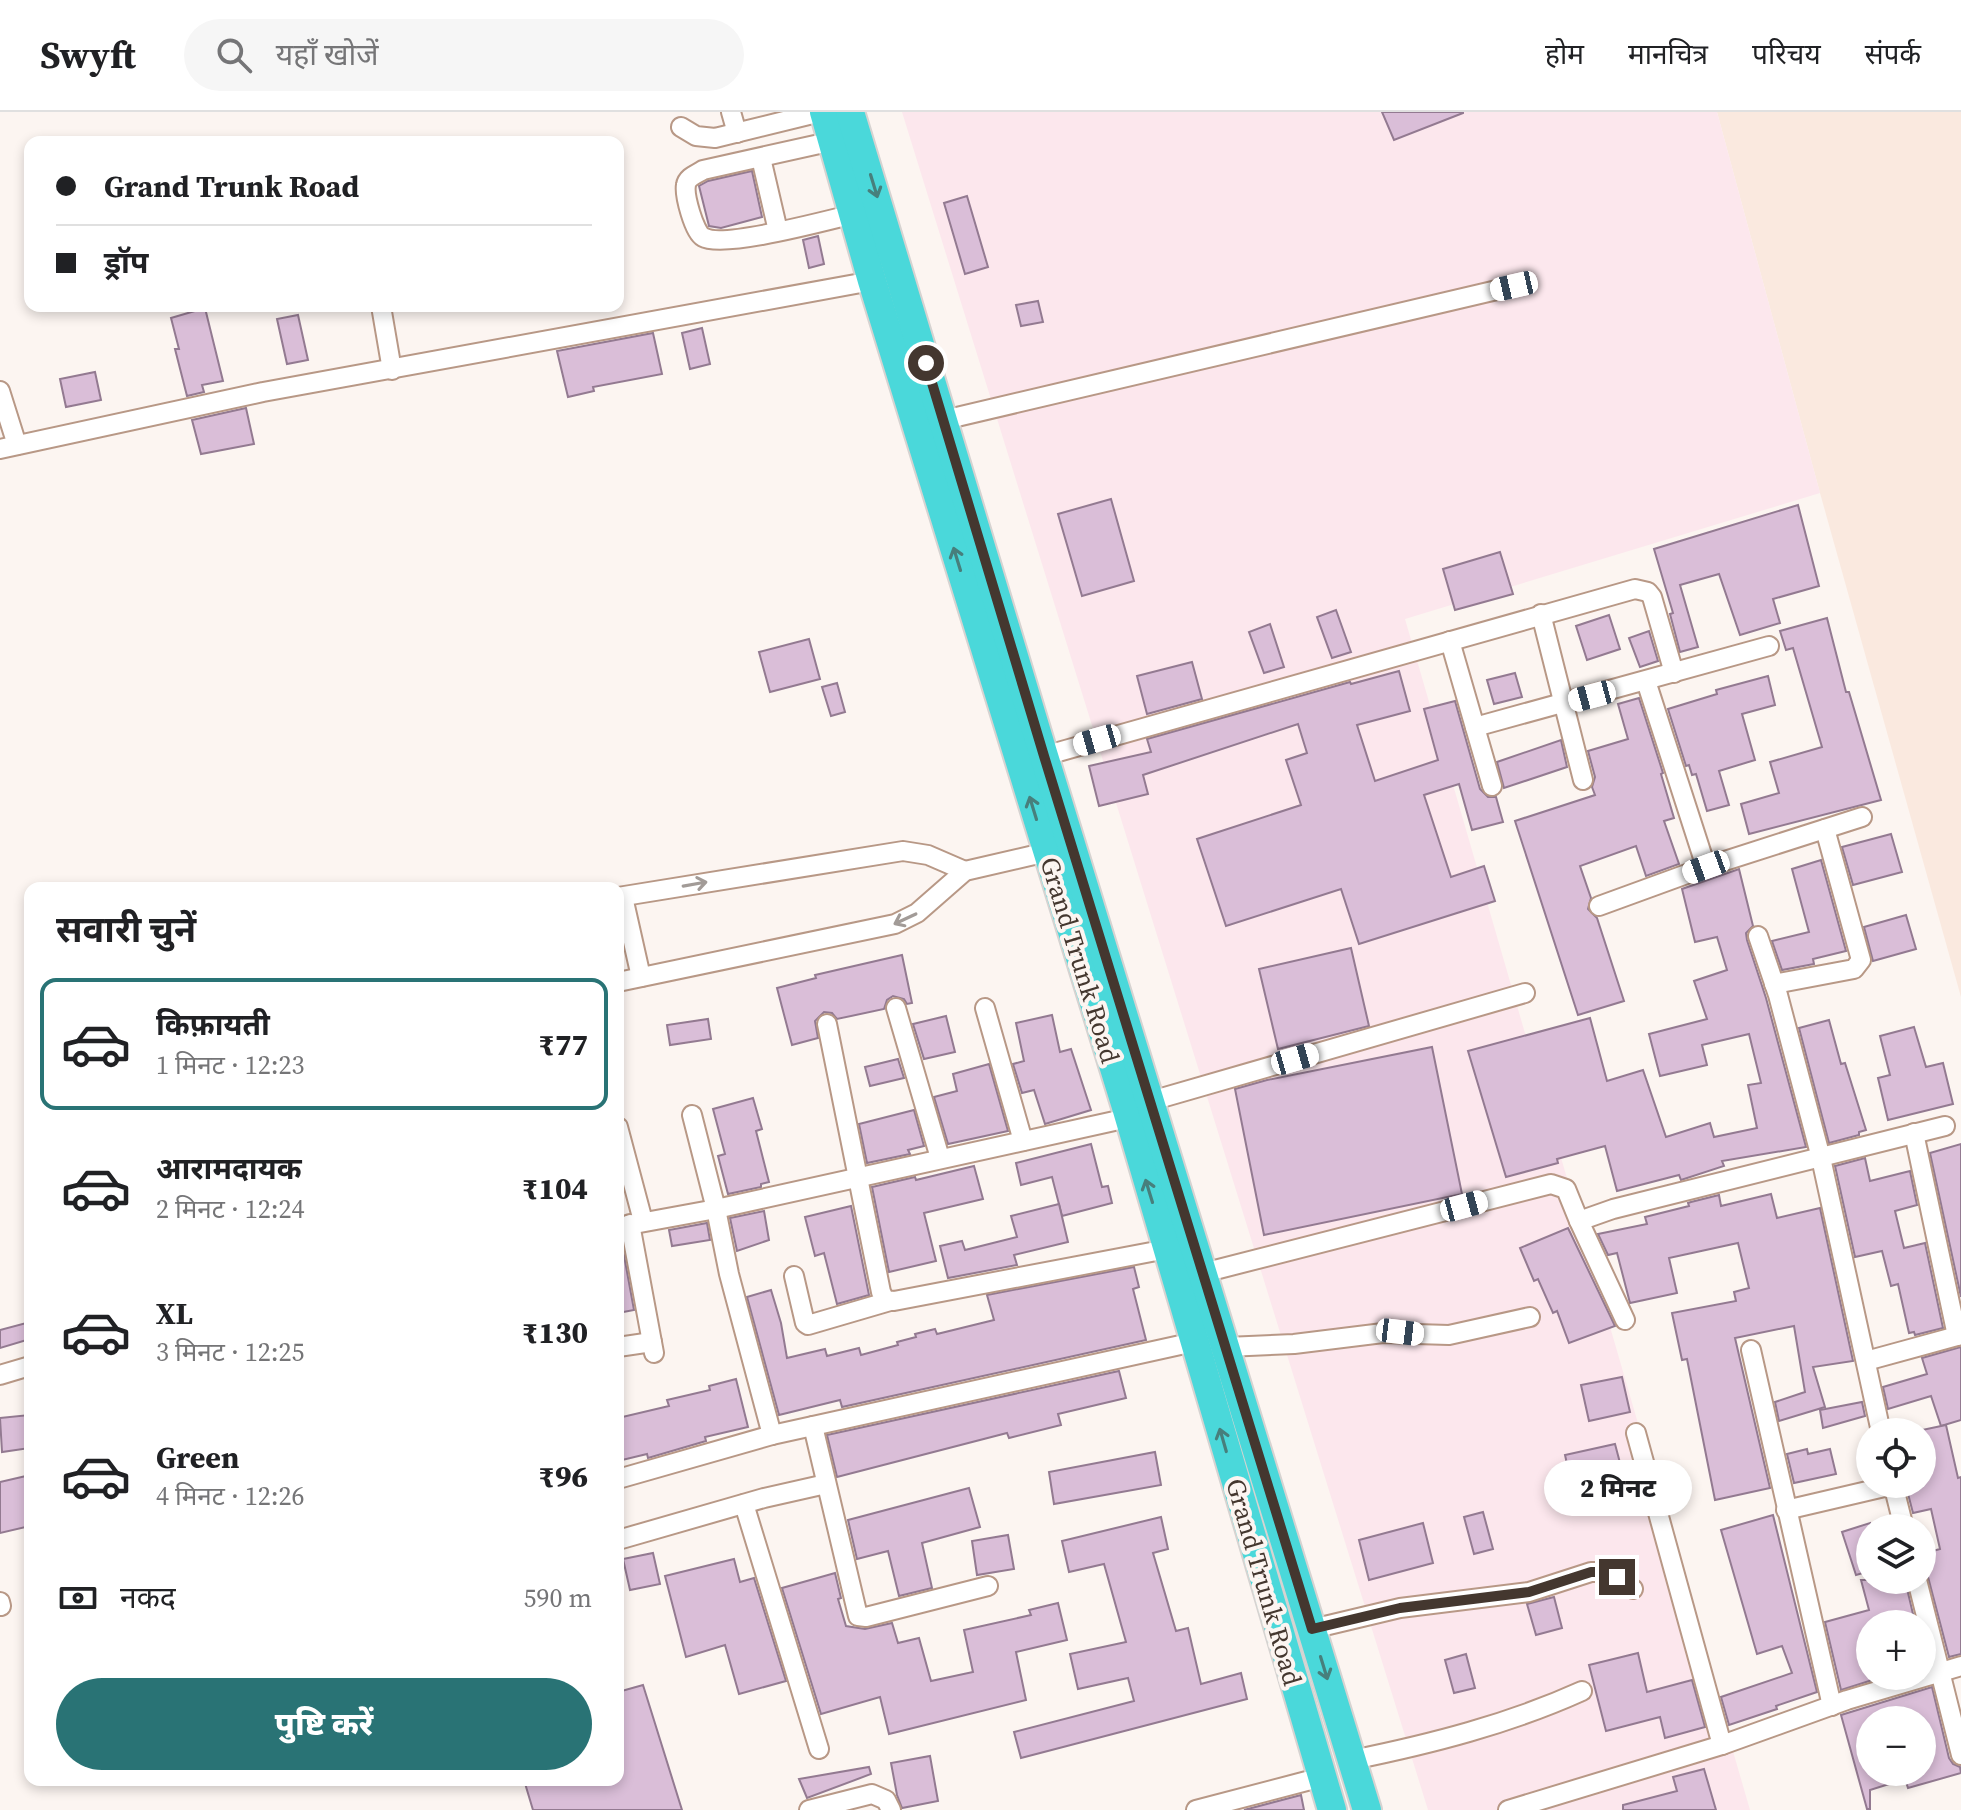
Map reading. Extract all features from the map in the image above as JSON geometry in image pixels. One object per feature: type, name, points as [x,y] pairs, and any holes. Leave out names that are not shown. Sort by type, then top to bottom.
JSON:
[{"type":"highway","name":"Grand Trunk Road","points":[[822,112],[1128,1118],[1332,1810]]},
{"type":"highway","name":"Grand Trunk Road","points":[[850,112],[1367,1810]]},
{"type":"street","points":[[731,112],[737,133]]},
{"type":"street","points":[[681,127],[696,136],[715,138],[822,112]]},
{"type":"street","points":[[833,141],[703,170],[690,177],[686,195],[695,228],[703,237],[728,239],[854,214]]},
{"type":"street","points":[[761,158],[778,231]]},
{"type":"street","points":[[0,391],[8,447],[263,392],[872,281]]},
{"type":"street","points":[[944,420],[1514,286]]},
{"type":"street","points":[[382,312],[392,370]]},
{"type":"street","points":[[1044,756],[1635,589],[1642,589],[1652,597],[1674,673]]},
{"type":"street","points":[[1541,614],[1583,780]]},
{"type":"street","points":[[1450,641],[1492,786]]},
{"type":"street","points":[[1475,727],[1769,646]]},
{"type":"street","points":[[1646,681],[1706,867]]},
{"type":"street","points":[[1599,906],[1706,867],[1862,817]]},
{"type":"street","points":[[1774,984],[1854,969],[1861,960],[1825,829]]},
{"type":"street","points":[[624,896],[903,851],[928,855],[965,871]]},
{"type":"street","points":[[624,981],[895,924],[917,913],[965,871],[1047,852]]},
{"type":"street","points":[[624,912],[641,977]]},
{"type":"street","points":[[1758,936],[1821,1158],[1878,1418]]},
{"type":"street","points":[[1151,1101],[1525,993]]},
{"type":"street","points":[[896,1008],[940,1158]]},
{"type":"street","points":[[985,1008],[1023,1141]]},
{"type":"street","points":[[827,1024],[881,1292],[885,1300],[890,1301]]},
{"type":"street","points":[[692,1115],[729,1274],[772,1435]]},
{"type":"street","points":[[630,1224],[716,1209],[1128,1118]]},
{"type":"street","points":[[1579,1221],[1613,1209],[1945,1126]]},
{"type":"street","points":[[1866,1361],[1959,1335],[1914,1133]]},
{"type":"street","points":[[624,1176],[653,1348],[624,1347]]},
{"type":"street","points":[[1203,1273],[1551,1184],[1566,1189],[1625,1320]]},
{"type":"street","points":[[794,1276],[808,1325],[890,1301],[1167,1249]]},
{"type":"street","points":[[1226,1347],[1308,1343],[1392,1332],[1449,1335],[1530,1317]]},
{"type":"street","points":[[624,1477],[772,1435],[1194,1342]]},
{"type":"street","points":[[1751,1350],[1832,1706]]},
{"type":"street","points":[[0,1375],[24,1368]]},
{"type":"street","points":[[813,1426],[858,1616],[866,1617],[988,1586]]},
{"type":"street","points":[[1636,1433],[1722,1745]]},
{"type":"street","points":[[624,1538],[826,1484]]},
{"type":"street","points":[[1786,1510],[1856,1494]]},
{"type":"street","points":[[744,1504],[819,1749]]},
{"type":"street","points":[[1312,1629],[1400,1608],[1529,1592],[1591,1572],[1607,1572],[1633,1589]]},
{"type":"street","points":[[1920,1594],[1961,1755]]},
{"type":"street","points":[[1508,1810],[1722,1745],[1832,1706],[1961,1666]]},
{"type":"street","points":[[1352,1760],[1438,1741],[1542,1709],[1582,1691]]},
{"type":"street","points":[[1196,1810],[1322,1777]]},
{"type":"street","points":[[809,1810],[872,1794],[886,1800],[891,1810]]},
{"type":"shaded area","points":[[902,112],[1717,112],[1820,493],[1405,619],[1750,1810],[1428,1810]]},
{"type":"shaded area","points":[[1717,112],[1961,112],[1961,997],[1820,493]]},
{"type":"building","points":[[1382,112],[1463,112],[1463,113],[1394,140]]},
{"type":"building","points":[[752,171],[762,217],[721,228],[709,226],[699,186]]},
{"type":"building","points":[[967,196],[988,267],[965,274],[944,203]]},
{"type":"building","points":[[818,236],[824,264],[809,268],[803,240]]},
{"type":"building","points":[[1038,301],[1043,322],[1021,326],[1016,305]]},
{"type":"building","points":[[191,312],[206,312],[223,381],[202,385],[204,392],[187,396],[171,318]]},
{"type":"building","points":[[298,315],[308,360],[287,364],[277,319]]},
{"type":"building","points":[[702,328],[710,364],[690,369],[682,333]]},
{"type":"building","points":[[653,333],[662,374],[593,387],[594,391],[568,397],[557,351]]},
{"type":"building","points":[[95,372],[101,400],[66,407],[60,379]]},
{"type":"building","points":[[246,408],[254,444],[201,454],[192,420]]},
{"type":"building","points":[[1111,499],[1134,581],[1082,596],[1058,514]]},
{"type":"building","points":[[1798,505],[1819,586],[1773,599],[1780,623],[1740,635],[1719,574],[1680,585],[1698,647],[1680,652],[1670,614],[1673,613],[1654,549]]},
{"type":"building","points":[[1500,552],[1513,594],[1455,610],[1443,569]]},
{"type":"building","points":[[1336,610],[1351,652],[1332,658],[1317,617]]},
{"type":"building","points":[[1609,615],[1620,649],[1587,660],[1576,626]]},
{"type":"building","points":[[1827,618],[1846,692],[1849,692],[1881,800],[1749,834],[1741,804],[1779,793],[1770,762],[1822,747],[1793,648],[1786,650],[1780,631]]},
{"type":"building","points":[[1270,624],[1284,667],[1264,673],[1249,632]]},
{"type":"building","points":[[1649,631],[1658,661],[1640,667],[1629,638]]},
{"type":"building","points":[[809,639],[820,679],[770,692],[759,652]]},
{"type":"building","points":[[1192,662],[1202,699],[1147,714],[1137,676]]},
{"type":"building","points":[[1399,671],[1410,711],[1357,725],[1375,781],[1438,760],[1424,709],[1455,701],[1480,789],[1488,797],[1496,797],[1503,822],[1472,830],[1459,784],[1424,795],[1451,877],[1484,866],[1495,901],[1359,944],[1341,889],[1226,926],[1197,839],[1301,805],[1286,760],[1307,753],[1298,724],[1143,775],[1148,794],[1099,806],[1089,766],[1151,752],[1147,739]]},
{"type":"building","points":[[1515,673],[1522,697],[1494,704],[1487,680]]},
{"type":"building","points":[[1768,676],[1775,705],[1742,714],[1755,760],[1719,771],[1729,805],[1707,811],[1696,774],[1692,775],[1689,765],[1686,766],[1668,709],[1717,694],[1716,690]]},
{"type":"building","points":[[837,683],[845,712],[831,716],[822,687]]},
{"type":"building","points":[[1639,698],[1674,818],[1664,821],[1679,864],[1646,876],[1636,846],[1580,866],[1591,898],[1588,909],[1597,918],[1624,1001],[1578,1015],[1515,821],[1595,795],[1592,787],[1595,777],[1588,751],[1628,739],[1618,704]]},
{"type":"building","points":[[1561,740],[1567,767],[1504,788],[1497,762]]},
{"type":"building","points":[[1891,834],[1902,872],[1853,885],[1842,847]]},
{"type":"building","points":[[1821,860],[1846,951],[1813,959],[1814,964],[1782,970],[1772,941],[1809,932],[1792,869]]},
{"type":"building","points":[[1739,869],[1753,926],[1746,933],[1747,940],[1806,1147],[1722,1161],[1724,1166],[1681,1180],[1679,1175],[1617,1191],[1605,1146],[1506,1177],[1468,1051],[1590,1018],[1607,1081],[1643,1070],[1666,1137],[1710,1123],[1714,1137],[1757,1128],[1748,1085],[1761,1083],[1749,1034],[1702,1045],[1707,1065],[1660,1076],[1649,1034],[1707,1019],[1694,981],[1727,970],[1717,937],[1695,942],[1682,889]]},
{"type":"building","points":[[1906,915],[1916,949],[1873,961],[1864,927]]},
{"type":"building","points":[[1351,948],[1369,1026],[1278,1049],[1259,969]]},
{"type":"building","points":[[902,955],[912,1003],[907,1004],[904,999],[893,996],[887,1000],[884,1009],[837,1019],[832,1013],[824,1012],[815,1021],[818,1038],[792,1045],[777,988],[816,978],[815,975]]},
{"type":"building","points":[[1052,1015],[1060,1052],[1071,1049],[1091,1110],[1045,1124],[1034,1090],[1022,1093],[1013,1064],[1024,1061],[1016,1023]]},
{"type":"building","points":[[946,1016],[955,1052],[924,1059],[913,1024]]},
{"type":"building","points":[[708,1019],[711,1039],[670,1045],[667,1025]]},
{"type":"building","points":[[1829,1020],[1841,1064],[1845,1063],[1866,1130],[1829,1143],[1799,1028]]},
{"type":"building","points":[[1914,1027],[1926,1067],[1943,1063],[1953,1104],[1888,1120],[1878,1078],[1890,1075],[1880,1036]]},
{"type":"building","points":[[1432,1047],[1462,1194],[1264,1235],[1235,1089]]},
{"type":"building","points":[[898,1059],[904,1078],[870,1086],[865,1067]]},
{"type":"building","points":[[989,1064],[1008,1131],[948,1144],[934,1097],[957,1091],[953,1074]]},
{"type":"building","points":[[753,1098],[762,1129],[756,1131],[769,1182],[761,1184],[761,1187],[728,1194],[718,1156],[725,1154],[713,1109]]},
{"type":"building","points":[[914,1110],[924,1146],[908,1150],[910,1154],[867,1163],[859,1124]]},
{"type":"building","points":[[1091,1144],[1102,1187],[1108,1186],[1112,1203],[1062,1216],[1052,1177],[1021,1185],[1016,1163]]},
{"type":"building","points":[[1961,1144],[1961,1297],[1930,1153]]},
{"type":"building","points":[[1865,1158],[1870,1181],[1910,1171],[1917,1205],[1895,1211],[1904,1248],[1925,1243],[1943,1328],[1915,1335],[1914,1332],[1909,1333],[1898,1284],[1891,1286],[1882,1251],[1855,1257],[1835,1166]]},
{"type":"building","points":[[974,1166],[983,1199],[924,1213],[936,1261],[889,1272],[872,1187]]},
{"type":"building","points":[[1771,1194],[1777,1218],[1820,1208],[1853,1361],[1813,1367],[1825,1407],[1779,1421],[1775,1402],[1805,1392],[1794,1326],[1735,1338],[1770,1488],[1715,1500],[1687,1359],[1682,1360],[1672,1313],[1736,1301],[1734,1292],[1749,1288],[1738,1243],[1669,1258],[1677,1293],[1630,1303],[1617,1253],[1608,1255],[1598,1234],[1647,1224],[1645,1217],[1719,1195],[1721,1206]]},
{"type":"building","points":[[1059,1204],[1068,1242],[1014,1255],[1017,1265],[948,1278],[940,1246],[962,1241],[965,1250],[1017,1237],[1011,1216]]},
{"type":"building","points":[[851,1206],[869,1295],[837,1304],[824,1253],[815,1256],[805,1217]]},
{"type":"building","points":[[764,1211],[769,1240],[737,1251],[730,1218]]},
{"type":"building","points":[[707,1223],[710,1240],[672,1246],[669,1230]]},
{"type":"building","points":[[1568,1228],[1615,1326],[1569,1343],[1557,1311],[1553,1313],[1538,1279],[1534,1281],[1520,1248]]},
{"type":"building","points":[[624,1255],[634,1310],[624,1312]]},
{"type":"building","points":[[1134,1267],[1139,1287],[1133,1289],[1146,1340],[842,1407],[840,1400],[779,1415],[747,1297],[771,1290],[787,1358],[825,1349],[827,1356],[859,1348],[861,1355],[898,1345],[897,1342],[916,1337],[915,1334],[935,1329],[937,1334],[994,1320],[987,1295]]},
{"type":"building","points":[[24,1324],[24,1341],[0,1348],[0,1330]]},
{"type":"building","points":[[1961,1347],[1961,1420],[1941,1426],[1931,1396],[1888,1409],[1883,1387],[1927,1374],[1922,1358]]},
{"type":"building","points":[[1119,1371],[1126,1398],[1058,1414],[1061,1425],[1009,1438],[1007,1433],[837,1477],[827,1435]]},
{"type":"building","points":[[1622,1377],[1630,1412],[1589,1421],[1581,1385]]},
{"type":"building","points":[[736,1379],[748,1427],[705,1437],[706,1441],[648,1458],[647,1454],[624,1460],[624,1417],[669,1406],[667,1400],[710,1390],[709,1386]]},
{"type":"building","points":[[1862,1402],[1865,1416],[1823,1428],[1820,1410]]},
{"type":"building","points":[[24,1416],[24,1449],[2,1452],[0,1418]]},
{"type":"building","points":[[1946,1425],[1958,1478],[1961,1477],[1961,1654],[1949,1657],[1932,1594],[1936,1594],[1936,1550],[1940,1549],[1936,1514],[1932,1514],[1931,1509],[1913,1513],[1909,1498],[1936,1498],[1936,1427]]},
{"type":"building","points":[[1615,1444],[1624,1478],[1573,1490],[1565,1455]]},
{"type":"building","points":[[1807,1449],[1808,1454],[1830,1449],[1836,1474],[1794,1483],[1787,1454]]},
{"type":"building","points":[[1155,1452],[1161,1485],[1054,1504],[1049,1472]]},
{"type":"building","points":[[24,1476],[24,1527],[0,1533],[0,1482]]},
{"type":"building","points":[[969,1488],[980,1527],[922,1543],[932,1588],[899,1596],[888,1551],[857,1559],[848,1520]]},
{"type":"building","points":[[1483,1512],[1493,1549],[1474,1554],[1464,1517]]},
{"type":"building","points":[[1773,1515],[1817,1692],[1729,1725],[1721,1697],[1792,1673],[1782,1646],[1757,1654],[1721,1530]]},
{"type":"building","points":[[1161,1517],[1168,1549],[1153,1553],[1176,1631],[1188,1628],[1201,1684],[1241,1673],[1247,1699],[1021,1758],[1014,1732],[1134,1701],[1128,1678],[1078,1689],[1070,1654],[1126,1642],[1104,1564],[1069,1572],[1062,1541]]},
{"type":"building","points":[[1423,1523],[1433,1563],[1369,1580],[1359,1540]]},
{"type":"building","points":[[1856,1528],[1856,1575],[1842,1532]]},
{"type":"building","points":[[1008,1535],[1014,1569],[977,1575],[972,1541]]},
{"type":"building","points":[[653,1553],[660,1584],[630,1590],[624,1559]]},
{"type":"building","points":[[734,1559],[740,1582],[754,1578],[786,1681],[739,1694],[725,1645],[686,1657],[665,1576]]},
{"type":"building","points":[[835,1573],[846,1626],[865,1629],[892,1623],[898,1643],[919,1638],[931,1681],[973,1672],[964,1630],[1031,1615],[1029,1610],[1058,1603],[1067,1640],[1016,1652],[1026,1700],[889,1734],[880,1697],[821,1714],[782,1588]]},
{"type":"building","points":[[1865,1594],[1908,1594],[1912,1610],[1869,1610]]},
{"type":"building","points":[[1554,1597],[1562,1628],[1536,1635],[1527,1604]]},
{"type":"building","points":[[1856,1614],[1856,1685],[1841,1690],[1825,1622]]},
{"type":"building","points":[[1638,1653],[1647,1692],[1692,1680],[1705,1727],[1665,1738],[1660,1717],[1606,1731],[1589,1665]]},
{"type":"building","points":[[1466,1654],[1475,1688],[1454,1693],[1445,1660]]},
{"type":"building","points":[[643,1685],[682,1810],[533,1810],[526,1786],[624,1786],[624,1690]]},
{"type":"building","points":[[1922,1690],[1933,1690],[1949,1758],[1960,1767],[1961,1773],[1936,1780],[1936,1706],[1870,1706]]},
{"type":"building","points":[[1856,1710],[1856,1769],[1841,1715]]},
{"type":"building","points":[[930,1756],[938,1801],[902,1808],[891,1763]]},
{"type":"building","points":[[869,1767],[871,1774],[807,1798],[799,1779]]},
{"type":"building","points":[[1704,1769],[1716,1810],[1623,1810],[1623,1805],[1677,1791],[1673,1777]]},
{"type":"building","points":[[1861,1786],[1883,1786],[1870,1790],[1870,1809],[1867,1809]]},
{"type":"building","points":[[1301,1795],[1304,1810],[1244,1810]]},
{"type":"route","points":[[926,363],[1312,1629],[1400,1608],[1529,1592],[1591,1572],[1607,1572],[1617,1577]]}]
